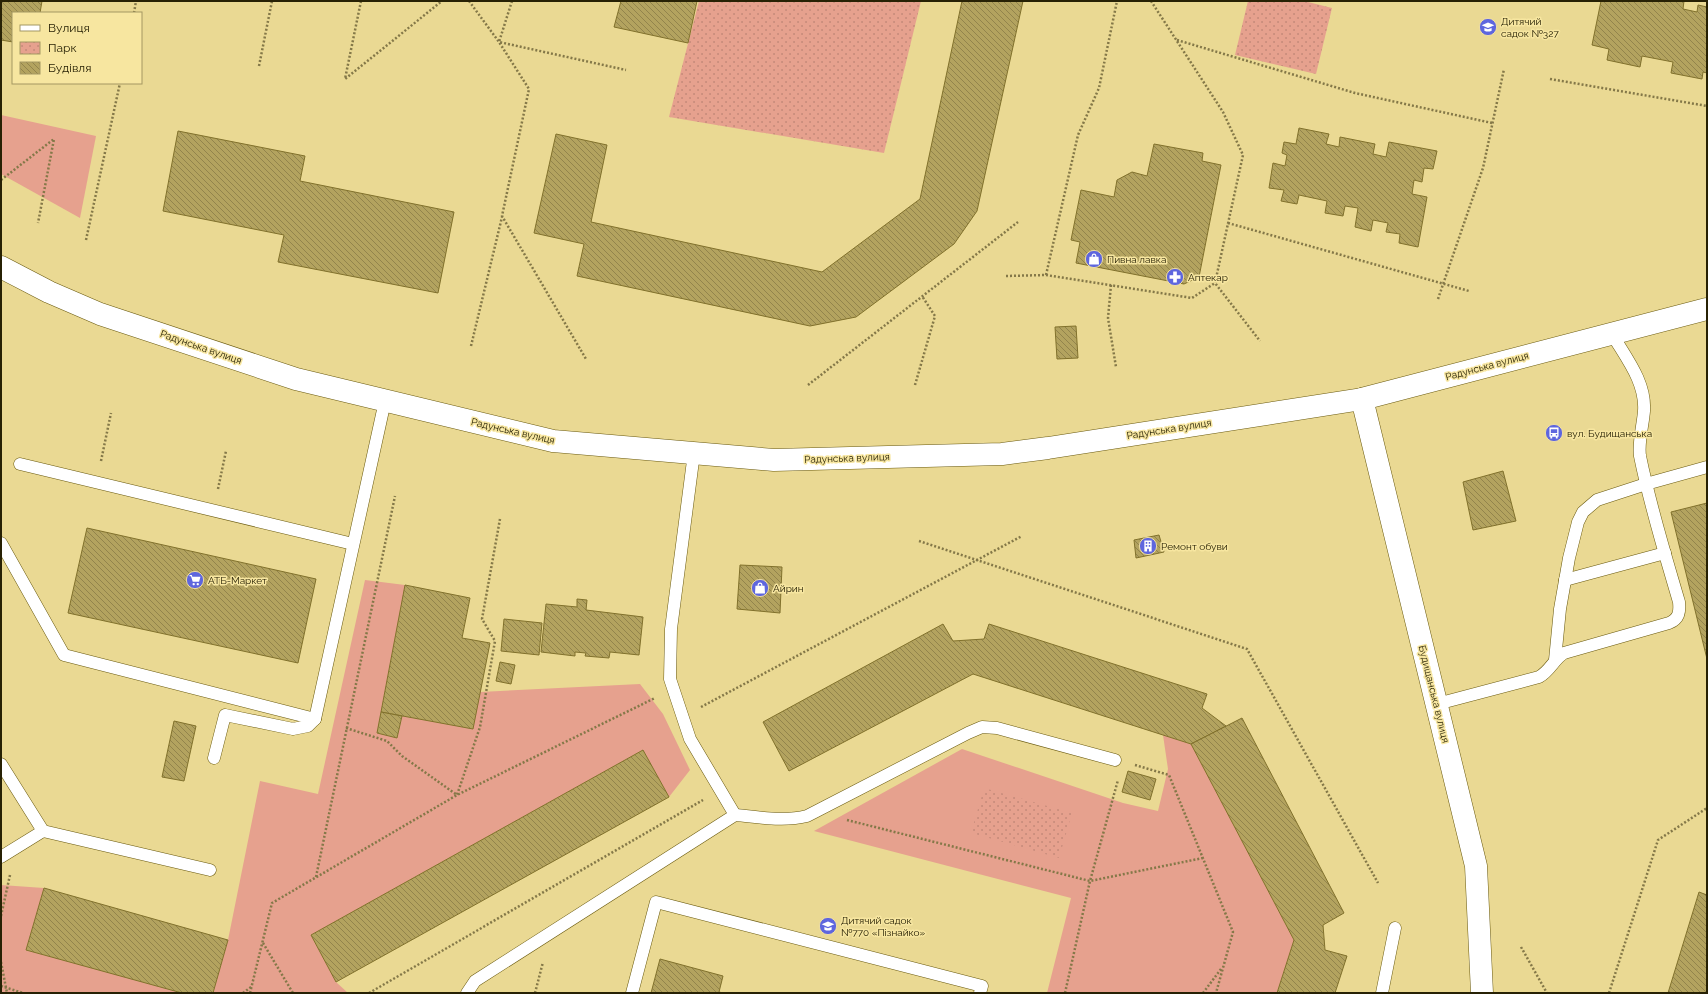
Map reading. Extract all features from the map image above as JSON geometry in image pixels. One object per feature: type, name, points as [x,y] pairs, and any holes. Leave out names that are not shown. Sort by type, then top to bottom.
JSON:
[{"type":"main road","name":"Радунська вулиця","points":[[1,267],[49,292],[100,314],[296,379],[553,441],[774,460],[1002,454],[1362,399],[1707,309]]},
{"type":"main road","name":"Будищанська вулиця","points":[[1362,399],[1476,866],[1482,993]]},
{"type":"lane","points":[[1555,660],[1564,654],[1676,621],[1679,616],[1680,602],[1664,552],[1646,484],[1640,452],[1644,396],[1639,380],[1612,334]]},
{"type":"lane","points":[[214,758],[225,715],[293,729],[308,726],[315,719],[385,401]]},
{"type":"lane","points":[[694,453],[671,629],[670,679],[690,739],[735,815]]},
{"type":"lane","points":[[20,464],[353,544]]},
{"type":"lane","points":[[1437,704],[1539,677],[1549,670],[1555,660],[1565,580],[1578,522],[1583,512],[1597,500],[1646,484],[1707,467]]},
{"type":"lane","points":[[1,543],[64,655],[315,719]]},
{"type":"lane","points":[[1565,580],[1664,552]]},
{"type":"lane","points":[[467,993],[475,982],[735,815],[796,819],[814,812],[982,728],[997,728],[1119,761]]},
{"type":"lane","points":[[1,764],[43,831]]},
{"type":"lane","points":[[1,857],[43,831],[210,870]]},
{"type":"lane","points":[[632,993],[656,902],[982,986],[980,993]]},
{"type":"lane","points":[[1382,993],[1395,928]]},
{"type":"path","points":[[134,12],[136,1]]},
{"type":"path","points":[[259,66],[272,1]]},
{"type":"path","points":[[361,1],[345,79],[442,1]]},
{"type":"path","points":[[469,1],[499,42],[529,89],[502,216],[471,346]]},
{"type":"path","points":[[499,42],[512,1]]},
{"type":"path","points":[[1046,275],[1078,135],[1099,88],[1117,1]]},
{"type":"path","points":[[1006,276],[1046,275],[1192,298],[1215,283],[1243,155],[1223,112],[1151,1]]},
{"type":"path","points":[[1176,40],[1355,93],[1492,124]]},
{"type":"path","points":[[499,42],[626,70]]},
{"type":"path","points":[[1438,299],[1483,168],[1504,69]]},
{"type":"path","points":[[1550,79],[1707,106]]},
{"type":"path","points":[[86,240],[120,84]]},
{"type":"path","points":[[1,180],[54,139],[38,223]]},
{"type":"path","points":[[502,216],[586,359]]},
{"type":"path","points":[[808,385],[1018,222]]},
{"type":"path","points":[[1228,223],[1469,292]]},
{"type":"path","points":[[1215,283],[1260,341]]},
{"type":"path","points":[[1111,285],[1108,318],[1116,367]]},
{"type":"path","points":[[915,385],[935,316],[922,296]]},
{"type":"path","points":[[96,482],[111,413]]},
{"type":"path","points":[[213,510],[226,450]]},
{"type":"path","points":[[316,877],[395,496]]},
{"type":"path","points":[[457,794],[480,727],[495,641],[482,619],[500,519]]},
{"type":"path","points":[[683,717],[1022,536]]},
{"type":"path","points":[[918,541],[1247,649],[1378,883]]},
{"type":"path","points":[[250,993],[272,903],[457,794],[648,701],[674,691]]},
{"type":"path","points":[[346,728],[387,741],[402,756],[457,794]]},
{"type":"path","points":[[1065,993],[1119,761],[1169,775],[1233,932],[1216,993]]},
{"type":"path","points":[[369,993],[708,797],[719,789]]},
{"type":"path","points":[[1609,993],[1658,840],[1707,808]]},
{"type":"path","points":[[814,812],[1090,881],[1203,858]]},
{"type":"path","points":[[1,916],[17,847]]},
{"type":"path","points":[[262,942],[293,993]]},
{"type":"path","points":[[1521,947],[1547,993]]},
{"type":"path","points":[[1,962],[7,993]]},
{"type":"path","points":[[1203,993],[1223,967]]},
{"type":"path","points":[[1,986],[23,993]]},
{"type":"path","points":[[243,993],[251,987]]},
{"type":"green space","points":[[699,1],[921,1],[884,153],[669,117]]},
{"type":"green space","points":[[1248,1],[1304,1],[1332,8],[1316,74],[1235,55]]},
{"type":"green space","points":[[1,115],[96,136],[80,218],[1,174]]},
{"type":"green space","points":[[365,580],[405,585],[377,733],[397,738],[402,716],[473,729],[480,692],[640,684],[663,714],[690,770],[669,797],[643,750],[311,935],[336,982],[348,993],[213,993],[228,940],[260,781],[318,794]]},
{"type":"green space","points":[[1163,735],[1191,744],[1294,940],[1277,993],[1047,993],[1071,898],[814,831],[962,749],[1123,803],[1158,811],[1168,769]]},
{"type":"green space","points":[[984,788],[1072,813],[1059,858],[971,833]]},
{"type":"green space","points":[[1,885],[44,888],[26,950],[182,993],[1,993]]},
{"type":"building","points":[[1,1],[42,1],[40,12],[12,12],[12,42],[1,40]]},
{"type":"building","points":[[621,1],[697,1],[688,43],[614,27]]},
{"type":"building","points":[[962,1],[1023,1],[977,211],[954,244],[856,317],[810,326],[577,276],[584,244],[534,233],[556,134],[607,145],[591,222],[822,272],[920,199]]},
{"type":"building","points":[[1601,1],[1684,1],[1683,9],[1697,12],[1698,5],[1707,7],[1707,73],[1703,72],[1702,79],[1671,73],[1673,62],[1642,56],[1640,67],[1607,60],[1609,49],[1592,45]]},
{"type":"building","points":[[1299,128],[1329,134],[1326,144],[1339,147],[1340,137],[1375,144],[1373,154],[1386,157],[1389,142],[1437,151],[1433,169],[1424,168],[1422,182],[1414,180],[1412,194],[1427,197],[1418,247],[1399,243],[1400,234],[1386,232],[1388,223],[1373,220],[1371,231],[1355,227],[1358,208],[1345,206],[1343,216],[1325,213],[1327,201],[1299,195],[1297,204],[1281,201],[1284,190],[1269,188],[1273,163],[1285,166],[1287,155],[1282,153],[1284,142],[1296,144]]},
{"type":"building","points":[[178,131],[305,156],[300,181],[454,212],[438,293],[278,262],[284,235],[163,211]]},
{"type":"building","points":[[1154,144],[1203,153],[1202,161],[1221,165],[1199,277],[1184,284],[1076,263],[1080,242],[1071,240],[1081,190],[1114,197],[1117,180],[1132,172],[1147,176]]},
{"type":"building","points":[[1076,326],[1078,358],[1057,359],[1055,327]]},
{"type":"building","points":[[1503,471],[1516,521],[1473,530],[1463,482]]},
{"type":"building","points":[[1707,503],[1707,659],[1671,512]]},
{"type":"building","points":[[87,528],[316,579],[298,663],[68,613]]},
{"type":"building","name":"Ремонт обуви","points":[[1159,535],[1164,552],[1136,558],[1134,540]]},
{"type":"building","name":"Айрин","points":[[740,565],[782,567],[780,613],[737,609]]},
{"type":"building","points":[[405,585],[470,598],[462,638],[490,643],[473,729],[381,712]]},
{"type":"building","points":[[577,599],[587,600],[586,610],[643,617],[639,655],[610,652],[609,658],[585,656],[586,653],[575,652],[575,656],[541,652],[546,604],[577,607]]},
{"type":"building","points":[[504,619],[542,623],[539,655],[501,651]]},
{"type":"building","points":[[943,624],[953,641],[984,639],[989,624],[1207,694],[1202,708],[1226,726],[1191,744],[973,674],[789,771],[763,722]]},
{"type":"building","points":[[500,662],[515,665],[511,684],[496,681]]},
{"type":"building","points":[[381,712],[402,716],[397,738],[377,733]]},
{"type":"building","points":[[1242,718],[1344,913],[1323,925],[1325,950],[1347,956],[1335,993],[1277,993],[1294,940],[1191,744]]},
{"type":"building","points":[[174,721],[196,726],[184,781],[162,777]]},
{"type":"building","points":[[643,750],[669,797],[336,982],[311,935]]},
{"type":"building","points":[[1128,771],[1156,779],[1150,800],[1122,792]]},
{"type":"building","points":[[44,888],[228,940],[213,993],[182,993],[26,950]]},
{"type":"building","points":[[1699,892],[1707,895],[1707,993],[1668,993]]},
{"type":"building","points":[[660,959],[723,976],[719,992],[723,993],[651,993]]},
{"type":"place","name":"Дитячий садок №327","points":[[1488,27]]},
{"type":"place","name":"Пивна лавка","points":[[1094,259]]},
{"type":"place","name":"Аптекар","points":[[1175,277]]},
{"type":"place","name":"вул. Будищанська","points":[[1554,433]]},
{"type":"place","name":"Ремонт обуви","points":[[1148,546]]},
{"type":"place","name":"АТБ-Маркет","points":[[195,580]]},
{"type":"place","name":"Айрин","points":[[760,588]]},
{"type":"place","name":"Дитячий садок №770 «Пізнайко»","points":[[828,926]]}]
